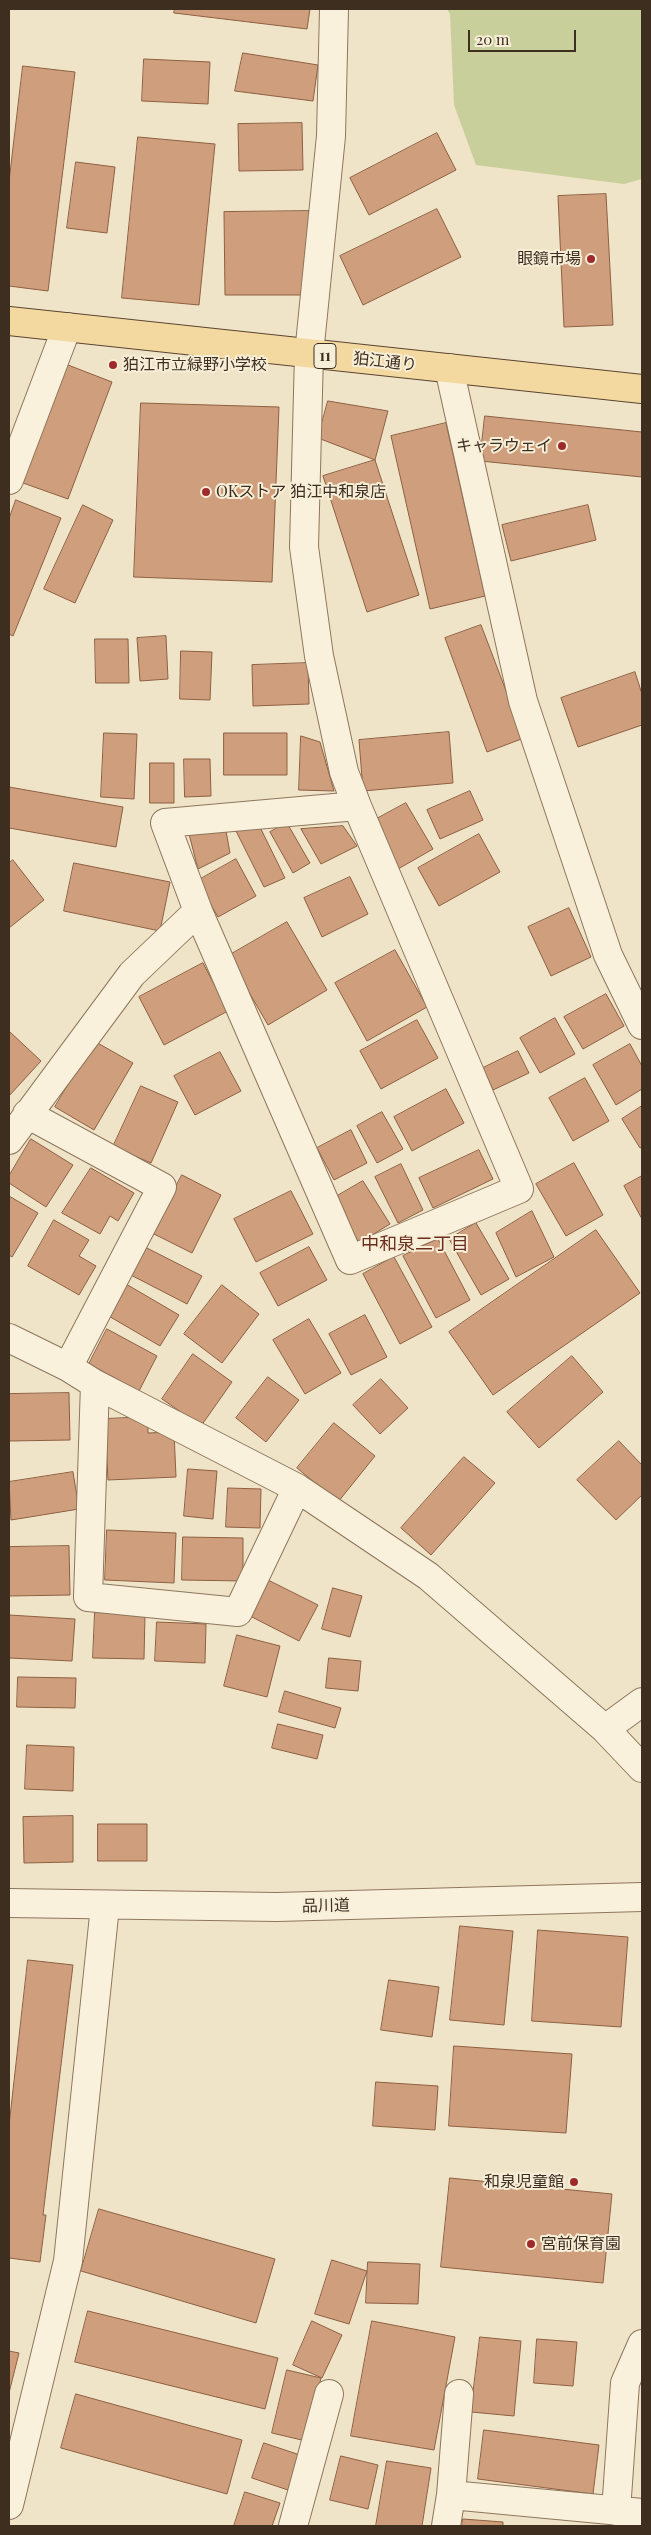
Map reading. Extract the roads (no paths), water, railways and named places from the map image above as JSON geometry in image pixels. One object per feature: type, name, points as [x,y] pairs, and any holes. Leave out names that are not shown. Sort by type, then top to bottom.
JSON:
[{"type":"main road","name":"狛江通り","points":[[9,321],[642,389]]},
{"type":"street","points":[[334,9],[331,136],[309,354],[304,547],[319,656],[344,772],[356,806],[519,1189],[350,1260],[198,911],[165,823],[356,806]]},
{"type":"street","points":[[9,480],[67,328]]},
{"type":"street","points":[[449,368],[523,701],[608,955],[642,1025]]},
{"type":"street","points":[[9,1140],[132,974],[198,911]]},
{"type":"street","points":[[27,1114],[162,1187],[68,1367]]},
{"type":"street","points":[[9,1338],[68,1367],[96,1384],[297,1488],[428,1576],[605,1729],[642,1768]]},
{"type":"street","points":[[96,1384],[88,1597],[238,1612],[297,1488]]},
{"type":"street","points":[[605,1729],[642,1702]]},
{"type":"street","name":"品川道","points":[[9,1903],[105,1906],[277,1907],[642,1898]]},
{"type":"street","points":[[9,2505],[68,2261],[105,1906]]},
{"type":"street","points":[[451,2495],[629,2512],[625,2383],[642,2344]]},
{"type":"street","points":[[293,2526],[328,2394]]},
{"type":"street","points":[[446,2526],[451,2495],[459,2394]]},
{"type":"place","name":"眼鏡市場","points":[[591,259]]},
{"type":"place","name":"狛江市立緑野小学校","points":[[113,365]]},
{"type":"place","name":"キャラウェイ","points":[[562,446]]},
{"type":"place","name":"OKストア 狛江中和泉店","points":[[206,492]]},
{"type":"place","name":"和泉児童館","points":[[574,2182]]},
{"type":"place","name":"宮前保育園","points":[[531,2244]]},
{"type":"district","name":"中和泉二丁目","points":[[415,1244]]}]
